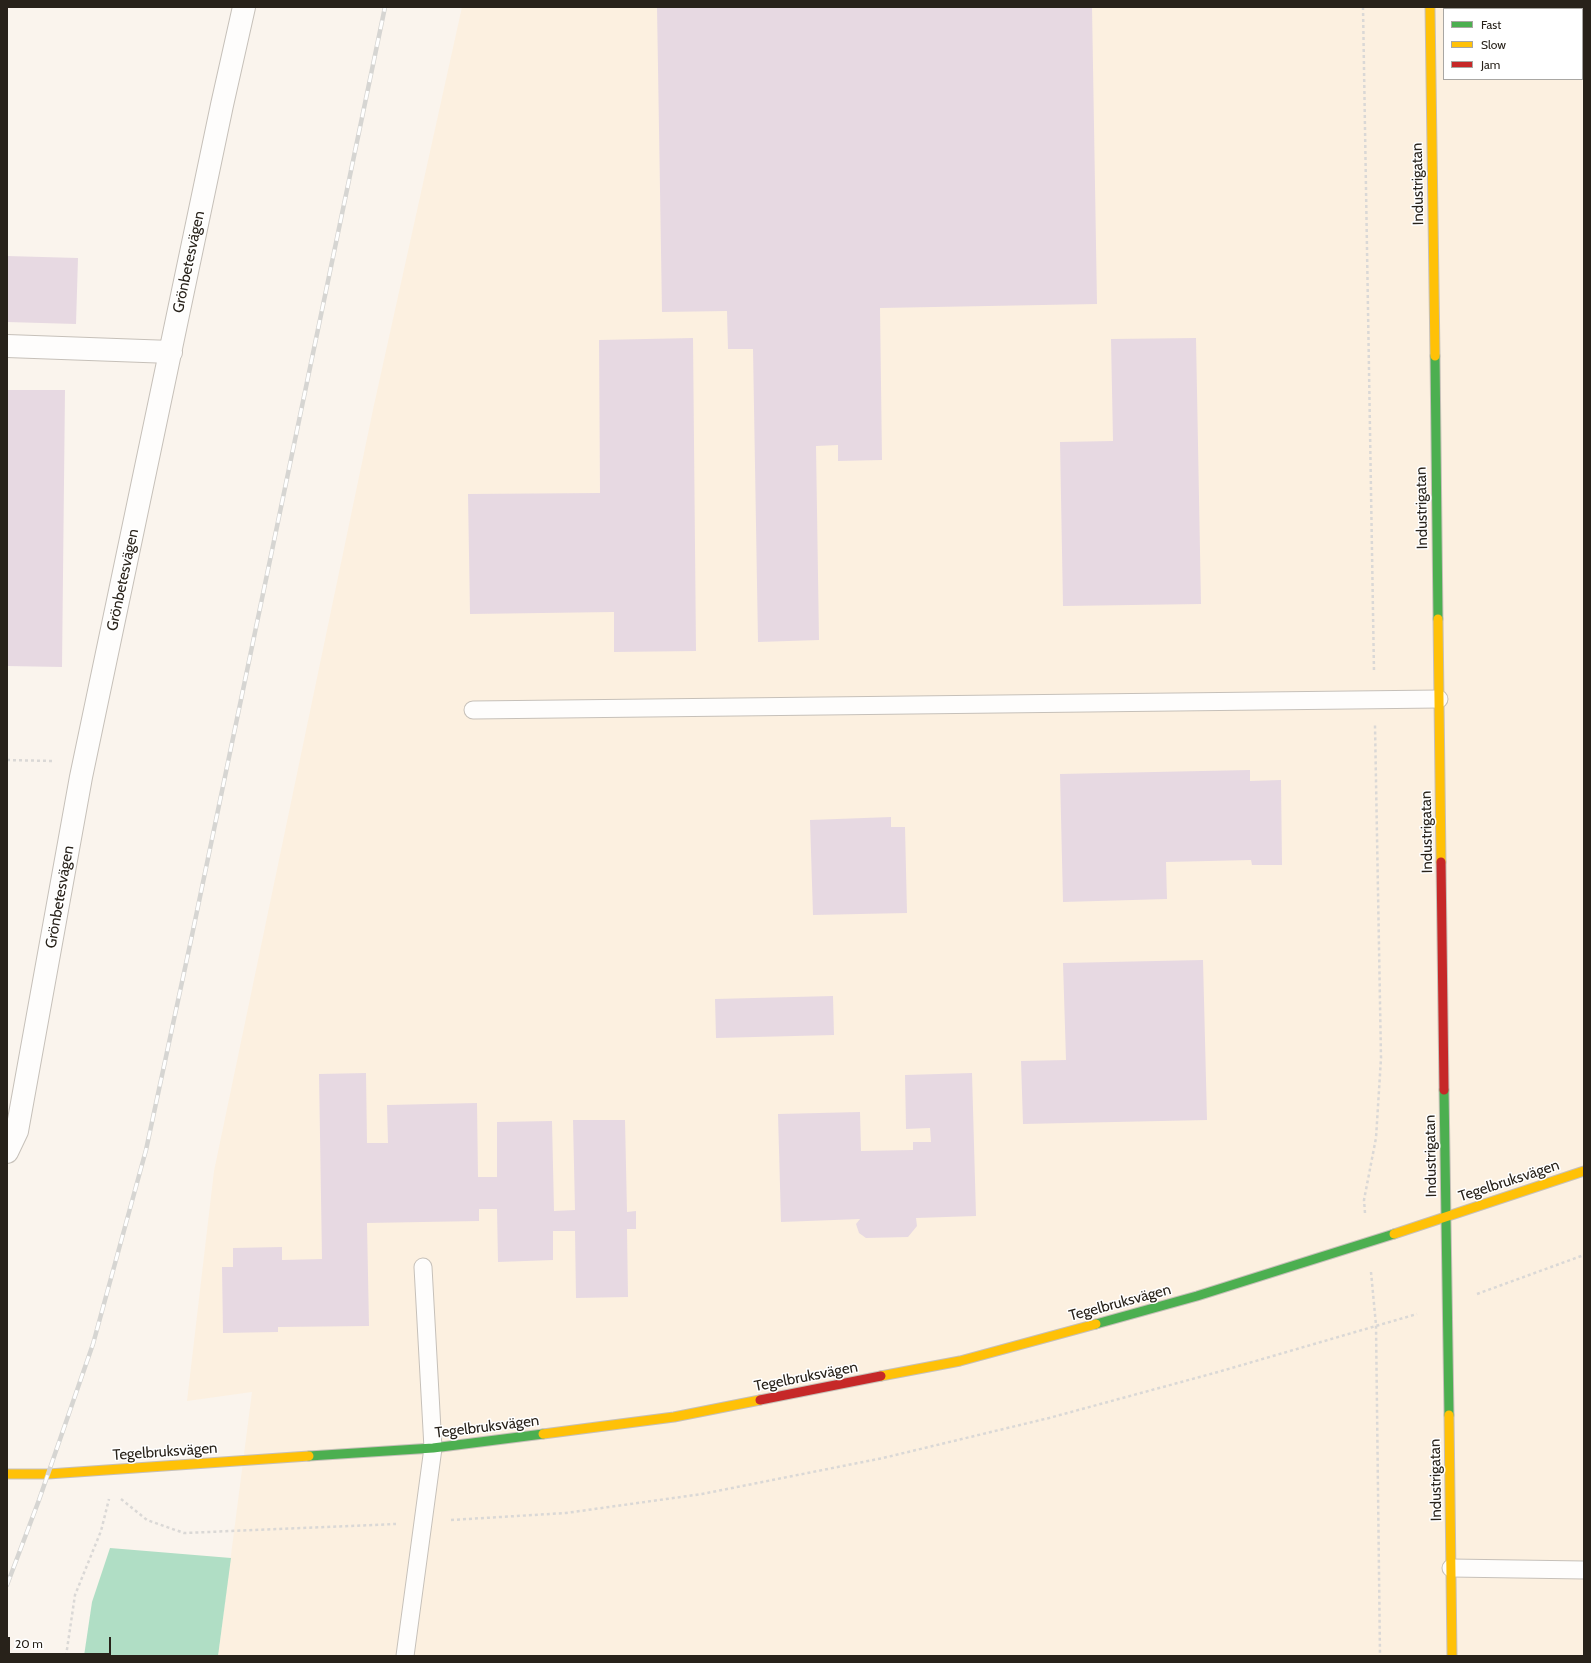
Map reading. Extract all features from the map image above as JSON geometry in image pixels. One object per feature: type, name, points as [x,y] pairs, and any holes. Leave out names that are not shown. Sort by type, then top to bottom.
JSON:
[{"type":"street","name":"Grönbetesvägen","points":[[7,1152],[17,1131],[85,761],[222,105],[244,7]]},
{"type":"street","name":"Industrigatan","points":[[1430,7],[1452,1656]]},
{"type":"street","points":[[7,346],[171,352]]},
{"type":"street","name":"Tegelbruksvägen","points":[[7,1474],[56,1473],[433,1448],[674,1417],[960,1361],[1197,1296],[1446,1217],[1584,1171]]},
{"type":"lane","points":[[473,710],[1439,698]]},
{"type":"lane","points":[[405,1656],[433,1448],[423,1268]]},
{"type":"lane","points":[[1451,1568],[1584,1570]]},
{"type":"path","points":[[1363,7],[1381,1058],[1376,1138],[1364,1200],[1376,1325],[1380,1656]]},
{"type":"path","points":[[7,760],[85,761]]},
{"type":"path","points":[[66,1656],[75,1595],[101,1531],[109,1498],[120,1498],[148,1520],[184,1533],[423,1522],[566,1513],[702,1494],[868,1461],[1049,1418],[1218,1372],[1447,1305],[1584,1256]]},
{"type":"shaded area","points":[[462,7],[1584,7],[1584,1656],[218,1656],[252,1392],[187,1401],[214,1171],[374,405]]},
{"type":"green space","points":[[110,1548],[231,1558],[218,1656],[84,1656],[92,1602]]},
{"type":"building","points":[[657,7],[1092,7],[1097,304],[880,308],[882,460],[838,461],[838,445],[816,446],[819,640],[758,642],[753,349],[728,349],[727,311],[662,312]]},
{"type":"building","points":[[7,256],[78,258],[76,324],[7,322]]},
{"type":"building","points":[[693,338],[696,651],[614,652],[614,612],[470,614],[468,494],[600,493],[599,340]]},
{"type":"building","points":[[1196,338],[1201,604],[1063,606],[1060,442],[1113,441],[1111,339]]},
{"type":"building","points":[[7,390],[65,390],[62,667],[7,666]]},
{"type":"building","points":[[1250,770],[1250,781],[1281,780],[1282,865],[1252,865],[1251,860],[1166,862],[1167,899],[1063,902],[1060,774]]},
{"type":"building","points":[[891,817],[891,827],[905,827],[907,913],[813,915],[810,820]]},
{"type":"building","points":[[1203,960],[1207,1120],[1023,1124],[1021,1061],[1066,1060],[1063,963]]},
{"type":"building","points":[[833,996],[834,1035],[716,1038],[715,999]]},
{"type":"building","points":[[366,1073],[367,1143],[388,1143],[387,1105],[477,1103],[478,1177],[497,1177],[497,1122],[552,1121],[554,1211],[575,1210],[573,1120],[625,1120],[627,1212],[636,1211],[636,1229],[627,1229],[628,1297],[576,1298],[575,1231],[553,1231],[553,1260],[498,1262],[497,1209],[479,1209],[479,1221],[367,1223],[369,1326],[278,1327],[278,1332],[223,1333],[222,1267],[233,1267],[233,1248],[282,1247],[282,1260],[322,1259],[319,1074]]},
{"type":"building","points":[[972,1073],[976,1216],[916,1218],[917,1226],[908,1237],[866,1238],[859,1233],[856,1224],[860,1219],[781,1222],[778,1114],[860,1112],[861,1151],[913,1150],[913,1142],[931,1142],[930,1128],[906,1129],[905,1075]]},
{"type":"railway","points":[[7,1585],[39,1500],[93,1344],[146,1150],[385,7]]},
{"type":"traffic: fast","points":[[1435,356],[1438,619]]},
{"type":"traffic: fast","points":[[1444,1090],[1449,1415]]},
{"type":"traffic: fast","points":[[1096,1324],[1197,1296],[1394,1234]]},
{"type":"traffic: fast","points":[[309,1456],[433,1448],[543,1434]]},
{"type":"traffic: slow","points":[[1430,7],[1435,356]]},
{"type":"traffic: slow","points":[[1438,619],[1441,862]]},
{"type":"traffic: slow","points":[[1394,1234],[1584,1171]]},
{"type":"traffic: slow","points":[[881,1376],[960,1361],[1096,1324]]},
{"type":"traffic: slow","points":[[543,1434],[674,1417],[760,1400]]},
{"type":"traffic: slow","points":[[1449,1415],[1452,1656]]},
{"type":"traffic: slow","points":[[7,1474],[48,1474],[309,1456]]},
{"type":"traffic: jam","points":[[1441,862],[1444,1090]]},
{"type":"traffic: jam","points":[[760,1400],[881,1376]]}]
